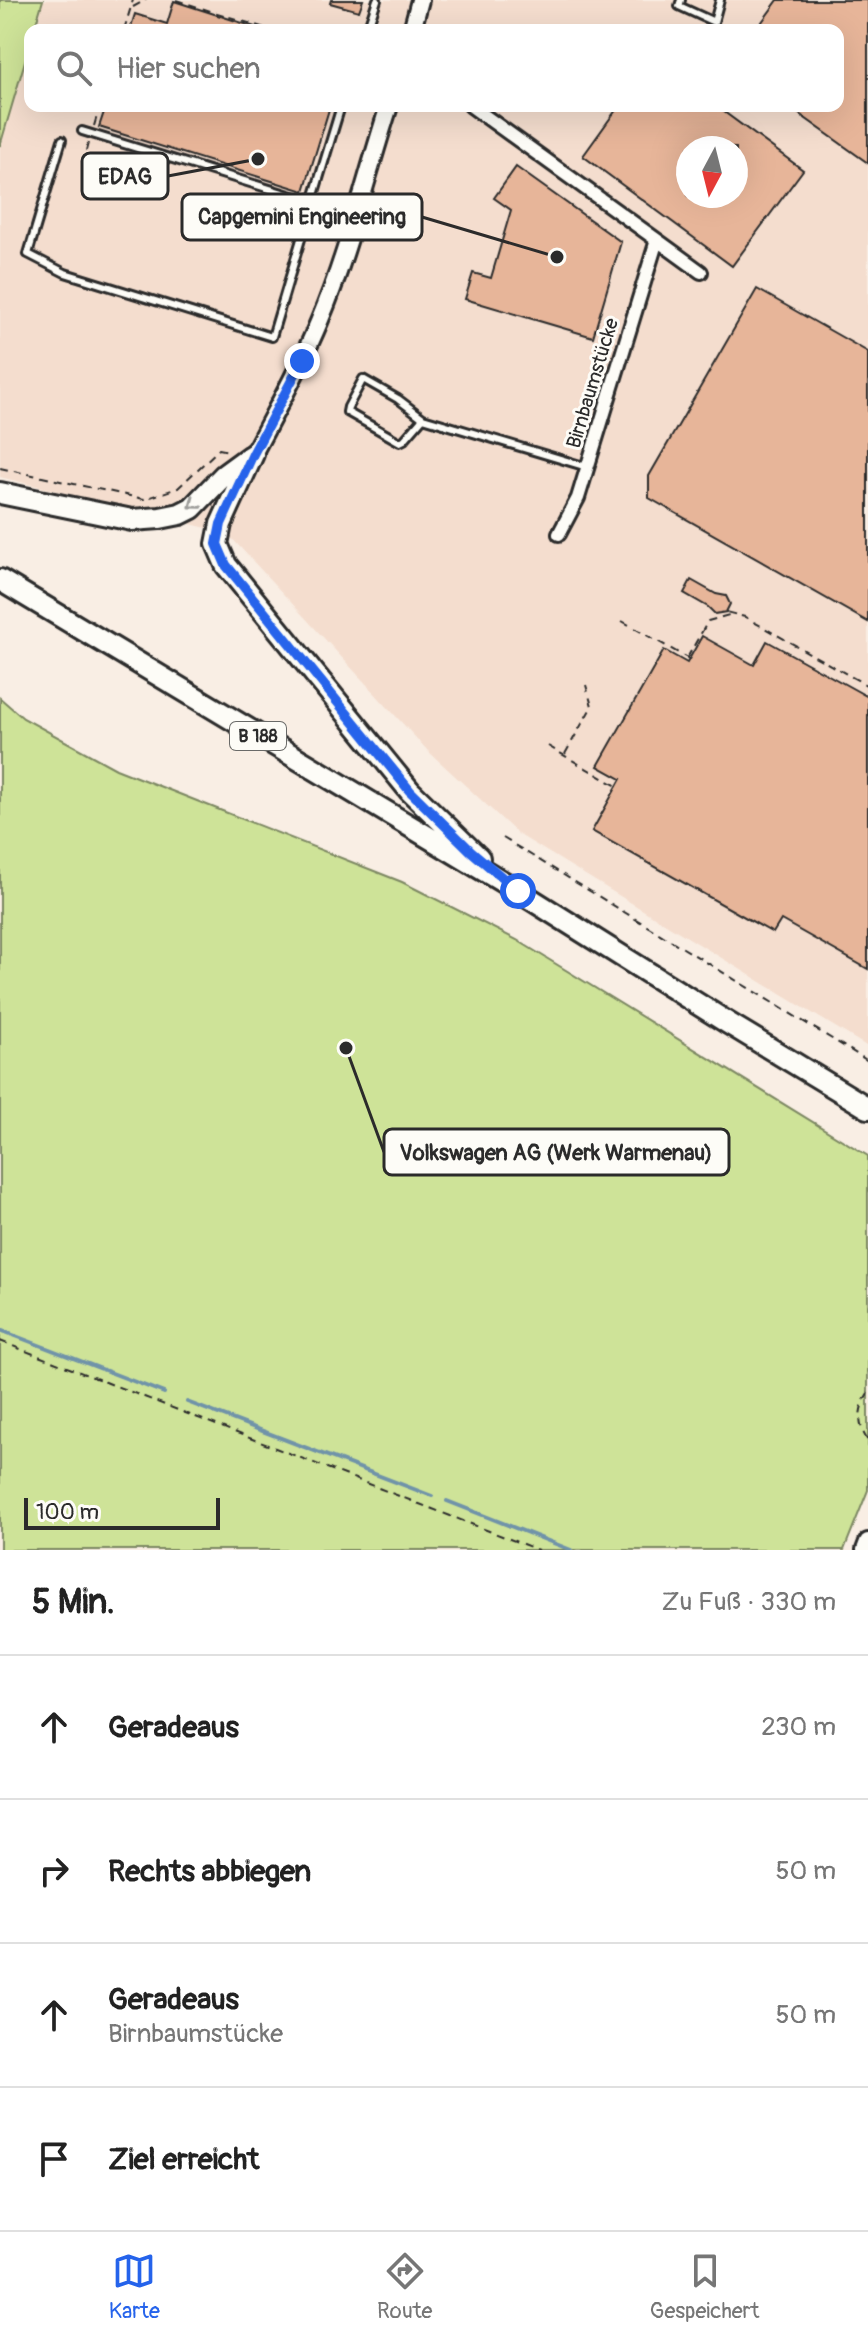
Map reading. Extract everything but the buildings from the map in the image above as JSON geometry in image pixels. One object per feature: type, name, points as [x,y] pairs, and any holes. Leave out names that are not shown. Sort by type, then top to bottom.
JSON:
[{"type":"main road","points":[[0,493],[132,520],[150,520],[180,514],[192,508],[224,475],[253,454]]},
{"type":"main road","points":[[253,454],[221,524],[217,544],[226,565],[410,791],[471,851],[518,891]]},
{"type":"main road","name":"B 188","points":[[0,580],[518,891],[868,1108]]},
{"type":"street","points":[[414,24],[420,0]]},
{"type":"street","points":[[253,454],[320,320],[387,112]]},
{"type":"street","points":[[479,112],[701,272]]},
{"type":"street","name":"Birnbaumstücke","points":[[559,534],[578,498],[657,240]]},
{"type":"street","points":[[865,1550],[868,1542]]},
{"type":"lane","points":[[369,24],[377,0]]},
{"type":"lane","points":[[681,0],[679,6],[714,22],[720,0]]},
{"type":"lane","points":[[62,140],[28,254],[65,273],[272,337],[339,112]]},
{"type":"lane","points":[[82,131],[312,202]]},
{"type":"lane","points":[[423,418],[400,442],[347,412],[363,379],[423,418],[587,467]]},
{"type":"path","points":[[126,24],[133,0]]},
{"type":"path","points":[[131,8],[146,0]]},
{"type":"path","points":[[176,0],[252,24]]},
{"type":"path","points":[[0,468],[144,499],[178,488],[219,449],[253,454]]},
{"type":"path","points":[[622,621],[688,658],[708,621],[729,615],[726,612],[745,617],[868,686]]},
{"type":"path","points":[[564,755],[592,706],[586,685]]},
{"type":"path","points":[[548,746],[617,786]]},
{"type":"path","points":[[503,838],[868,1061]]},
{"type":"path","points":[[0,1341],[538,1550]]},
{"type":"path","points":[[868,1393],[860,1412],[863,1433],[868,1441]]},
{"type":"shaded area","points":[[43,0],[868,0],[868,1047],[518,834],[428,751],[227,533],[0,477],[0,146],[24,64],[24,112],[844,112],[844,24],[36,24]]},
{"type":"green space","points":[[0,0],[43,0],[36,24],[24,24],[24,64],[0,146]]},
{"type":"green space","points":[[0,698],[23,718],[116,769],[402,882],[517,940],[868,1156],[868,1490],[844,1550],[0,1550]]},
{"type":"waterway","points":[[0,1330],[164,1393]]},
{"type":"waterway","points":[[187,1402],[432,1496]]},
{"type":"waterway","points":[[447,1501],[571,1550]]},
{"type":"place","name":"EDAG","points":[[258,159]]},
{"type":"place","name":"Capgemini Engineering","points":[[557,257]]},
{"type":"place","name":"Volkswagen AG (Werk Warmenau)","points":[[346,1048]]},
{"type":"route","points":[[302,361],[231,498],[218,536],[220,554],[410,791],[471,851],[518,891]]}]
